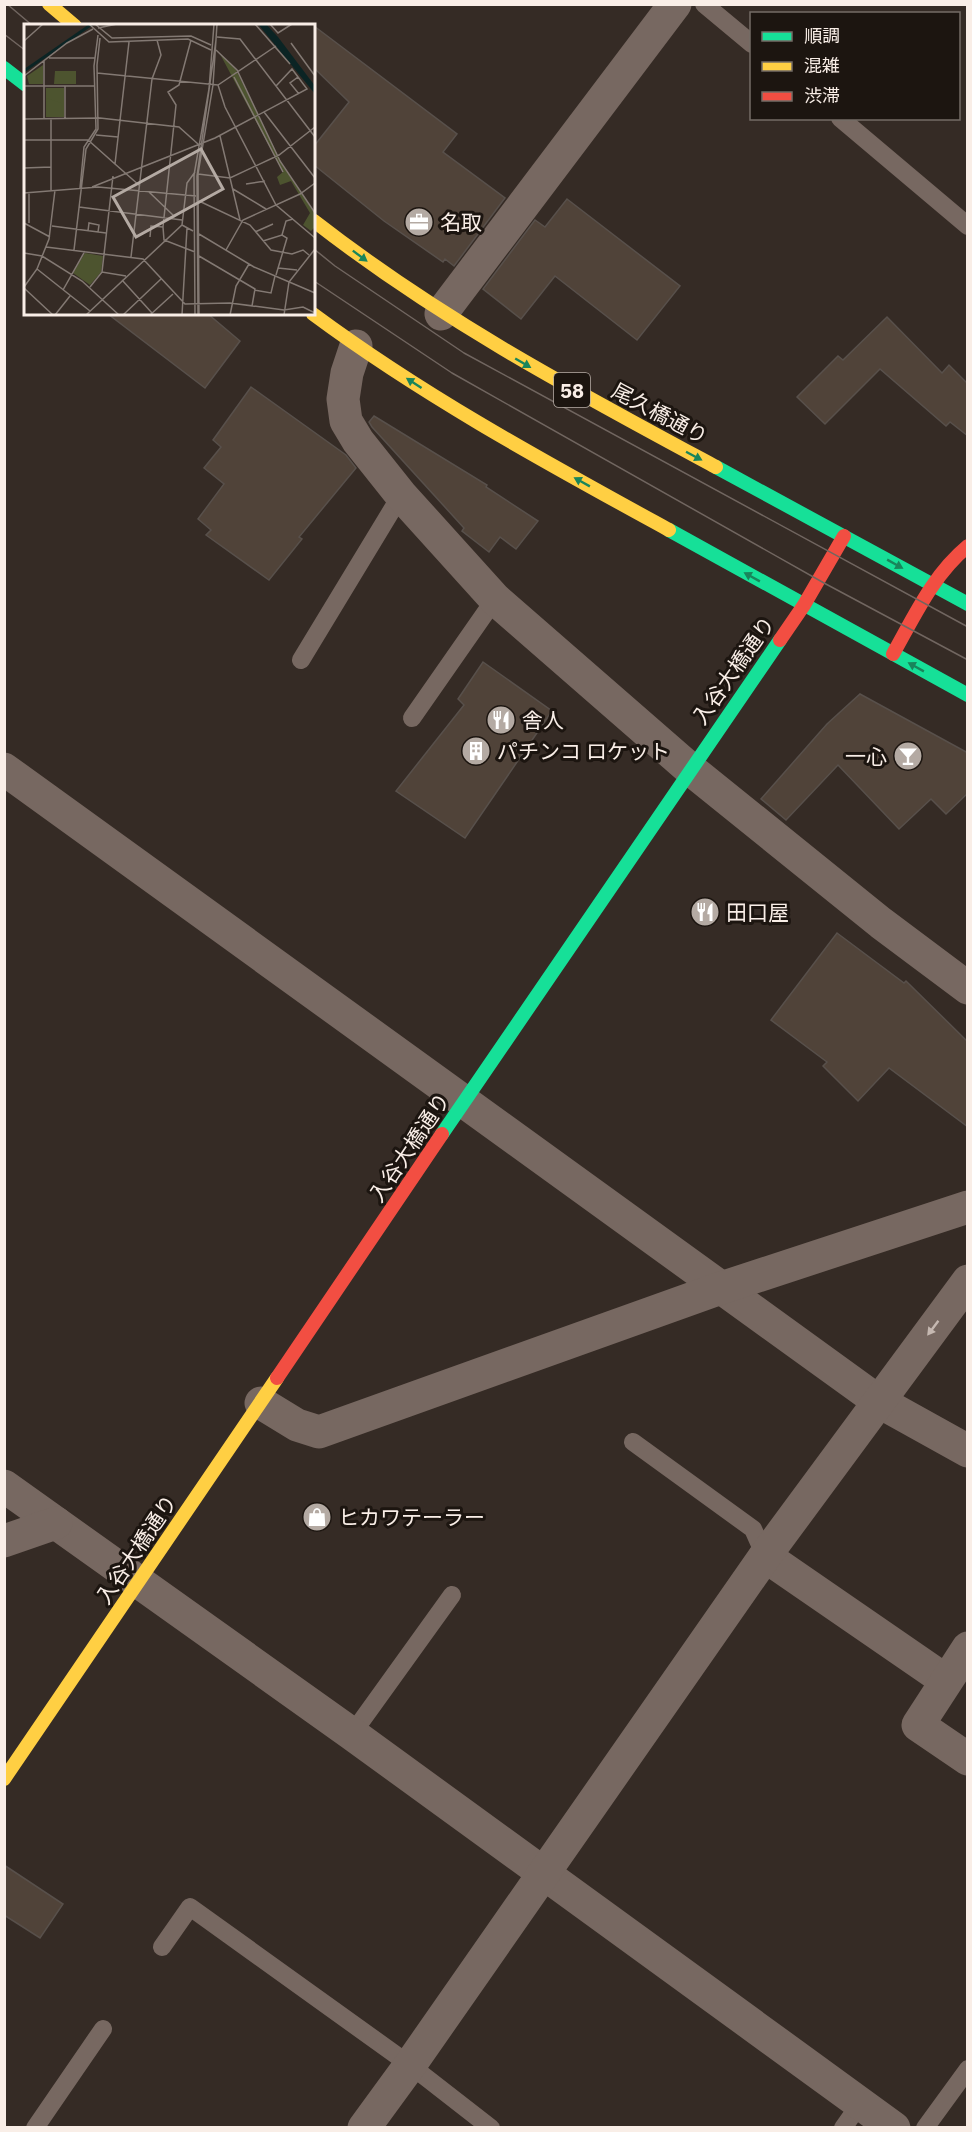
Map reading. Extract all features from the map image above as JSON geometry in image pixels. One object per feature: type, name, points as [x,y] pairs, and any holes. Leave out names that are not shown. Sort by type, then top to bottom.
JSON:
[{"type":"street","points":[[49,4],[73,24]]},
{"type":"street","points":[[441,314],[675,4]]},
{"type":"street","points":[[4,68],[24,83]]},
{"type":"street","name":"尾久橋通り","points":[[315,221],[369,264],[441,314],[523,363],[968,604]]},
{"type":"street","points":[[314,315],[356,346],[488,430],[968,695]]},
{"type":"street","points":[[356,346],[347,373],[343,399],[346,421],[358,441],[401,495],[495,599],[690,769],[872,915],[968,988]]},
{"type":"street","name":"入谷大橋通り","points":[[4,1779],[690,769],[804,605],[844,536]]},
{"type":"street","points":[[893,654],[933,585],[954,556],[968,546]]},
{"type":"street","points":[[4,769],[878,1401],[968,1451]]},
{"type":"street","points":[[261,1402],[297,1425],[318,1432],[722,1288],[968,1207]]},
{"type":"street","points":[[364,2127],[410,2065],[765,1556],[968,1281]]},
{"type":"street","points":[[4,1486],[352,1734],[542,1874],[851,2116],[894,2127]]},
{"type":"street","points":[[4,1541],[56,1523]]},
{"type":"street","points":[[765,1556],[945,1680]]},
{"type":"street","points":[[968,1648],[945,1680],[918,1725],[968,1760]]},
{"type":"lane","points":[[704,4],[750,42]]},
{"type":"lane","points":[[842,120],[968,226]]},
{"type":"lane","points":[[301,660],[401,495]]},
{"type":"lane","points":[[412,718],[495,599]]},
{"type":"lane","points":[[633,1442],[753,1529],[765,1556]]},
{"type":"lane","points":[[352,1734],[452,1595]]},
{"type":"lane","points":[[162,1947],[190,1907],[410,2065],[491,2127]]},
{"type":"lane","points":[[35,2127],[103,2029]]},
{"type":"lane","points":[[925,2127],[968,2069]]},
{"type":"building","points":[[315,27],[457,134],[443,152],[505,198],[454,266],[445,259],[443,262],[384,221],[315,166],[315,145],[349,102],[315,69]]},
{"type":"building","points":[[567,199],[680,286],[637,340],[555,276],[521,319],[483,289],[535,220],[545,227]]},
{"type":"building","points":[[109,315],[209,315],[240,341],[205,388]]},
{"type":"building","points":[[887,317],[942,373],[949,365],[968,384],[968,436],[950,422],[946,426],[880,369],[825,424],[797,397],[838,356],[843,360]]},
{"type":"building","points":[[251,387],[346,455],[356,468],[299,537],[302,539],[269,580],[206,535],[211,530],[198,519],[224,484],[204,468],[221,447],[213,440]]},
{"type":"building","points":[[374,416],[487,485],[486,487],[538,521],[516,549],[500,537],[489,552],[462,531],[464,528],[372,427],[369,422]]},
{"type":"building","name":"パチンコ ロケット","points":[[483,662],[552,711],[465,838],[396,791],[464,705],[458,699]]},
{"type":"building","points":[[860,694],[968,753],[968,793],[946,814],[931,799],[899,829],[838,765],[786,820],[761,799],[827,724]]},
{"type":"building","points":[[837,933],[904,983],[906,981],[968,1042],[968,1127],[889,1068],[858,1101],[823,1066],[827,1062],[771,1020]]},
{"type":"building","points":[[4,1865],[63,1904],[40,1938],[4,1915]]},
{"type":"tram line","points":[[7,4],[31,24]]},
{"type":"tram line","points":[[4,34],[24,49]]},
{"type":"tram line","points":[[315,250],[335,266],[464,353],[968,627]]},
{"type":"tram line","points":[[315,282],[452,373],[824,583],[968,660]]},
{"type":"traffic: fast","points":[[4,68],[24,83]]},
{"type":"traffic: fast","points":[[716,467],[968,604]]},
{"type":"traffic: fast","points":[[669,530],[968,695]]},
{"type":"traffic: fast","points":[[442,1134],[780,640]]},
{"type":"traffic: slow","points":[[49,4],[73,24]]},
{"type":"traffic: slow","points":[[315,222],[411,291],[510,353],[716,467]]},
{"type":"traffic: slow","points":[[314,315],[443,401],[532,454],[669,530]]},
{"type":"traffic: slow","points":[[4,1779],[277,1378]]},
{"type":"traffic: jam","points":[[780,640],[804,605],[844,536]]},
{"type":"traffic: jam","points":[[893,654],[935,583],[968,546]]},
{"type":"traffic: jam","points":[[277,1378],[442,1134]]},
{"type":"place","name":"名取","points":[[419,222]]},
{"type":"place","name":"舎人","points":[[501,720]]},
{"type":"place","name":"パチンコ ロケット","points":[[476,751]]},
{"type":"place","name":"一心","points":[[908,756]]},
{"type":"place","name":"田口屋","points":[[705,912]]},
{"type":"place","name":"ヒカワテーラー","points":[[317,1517]]}]
